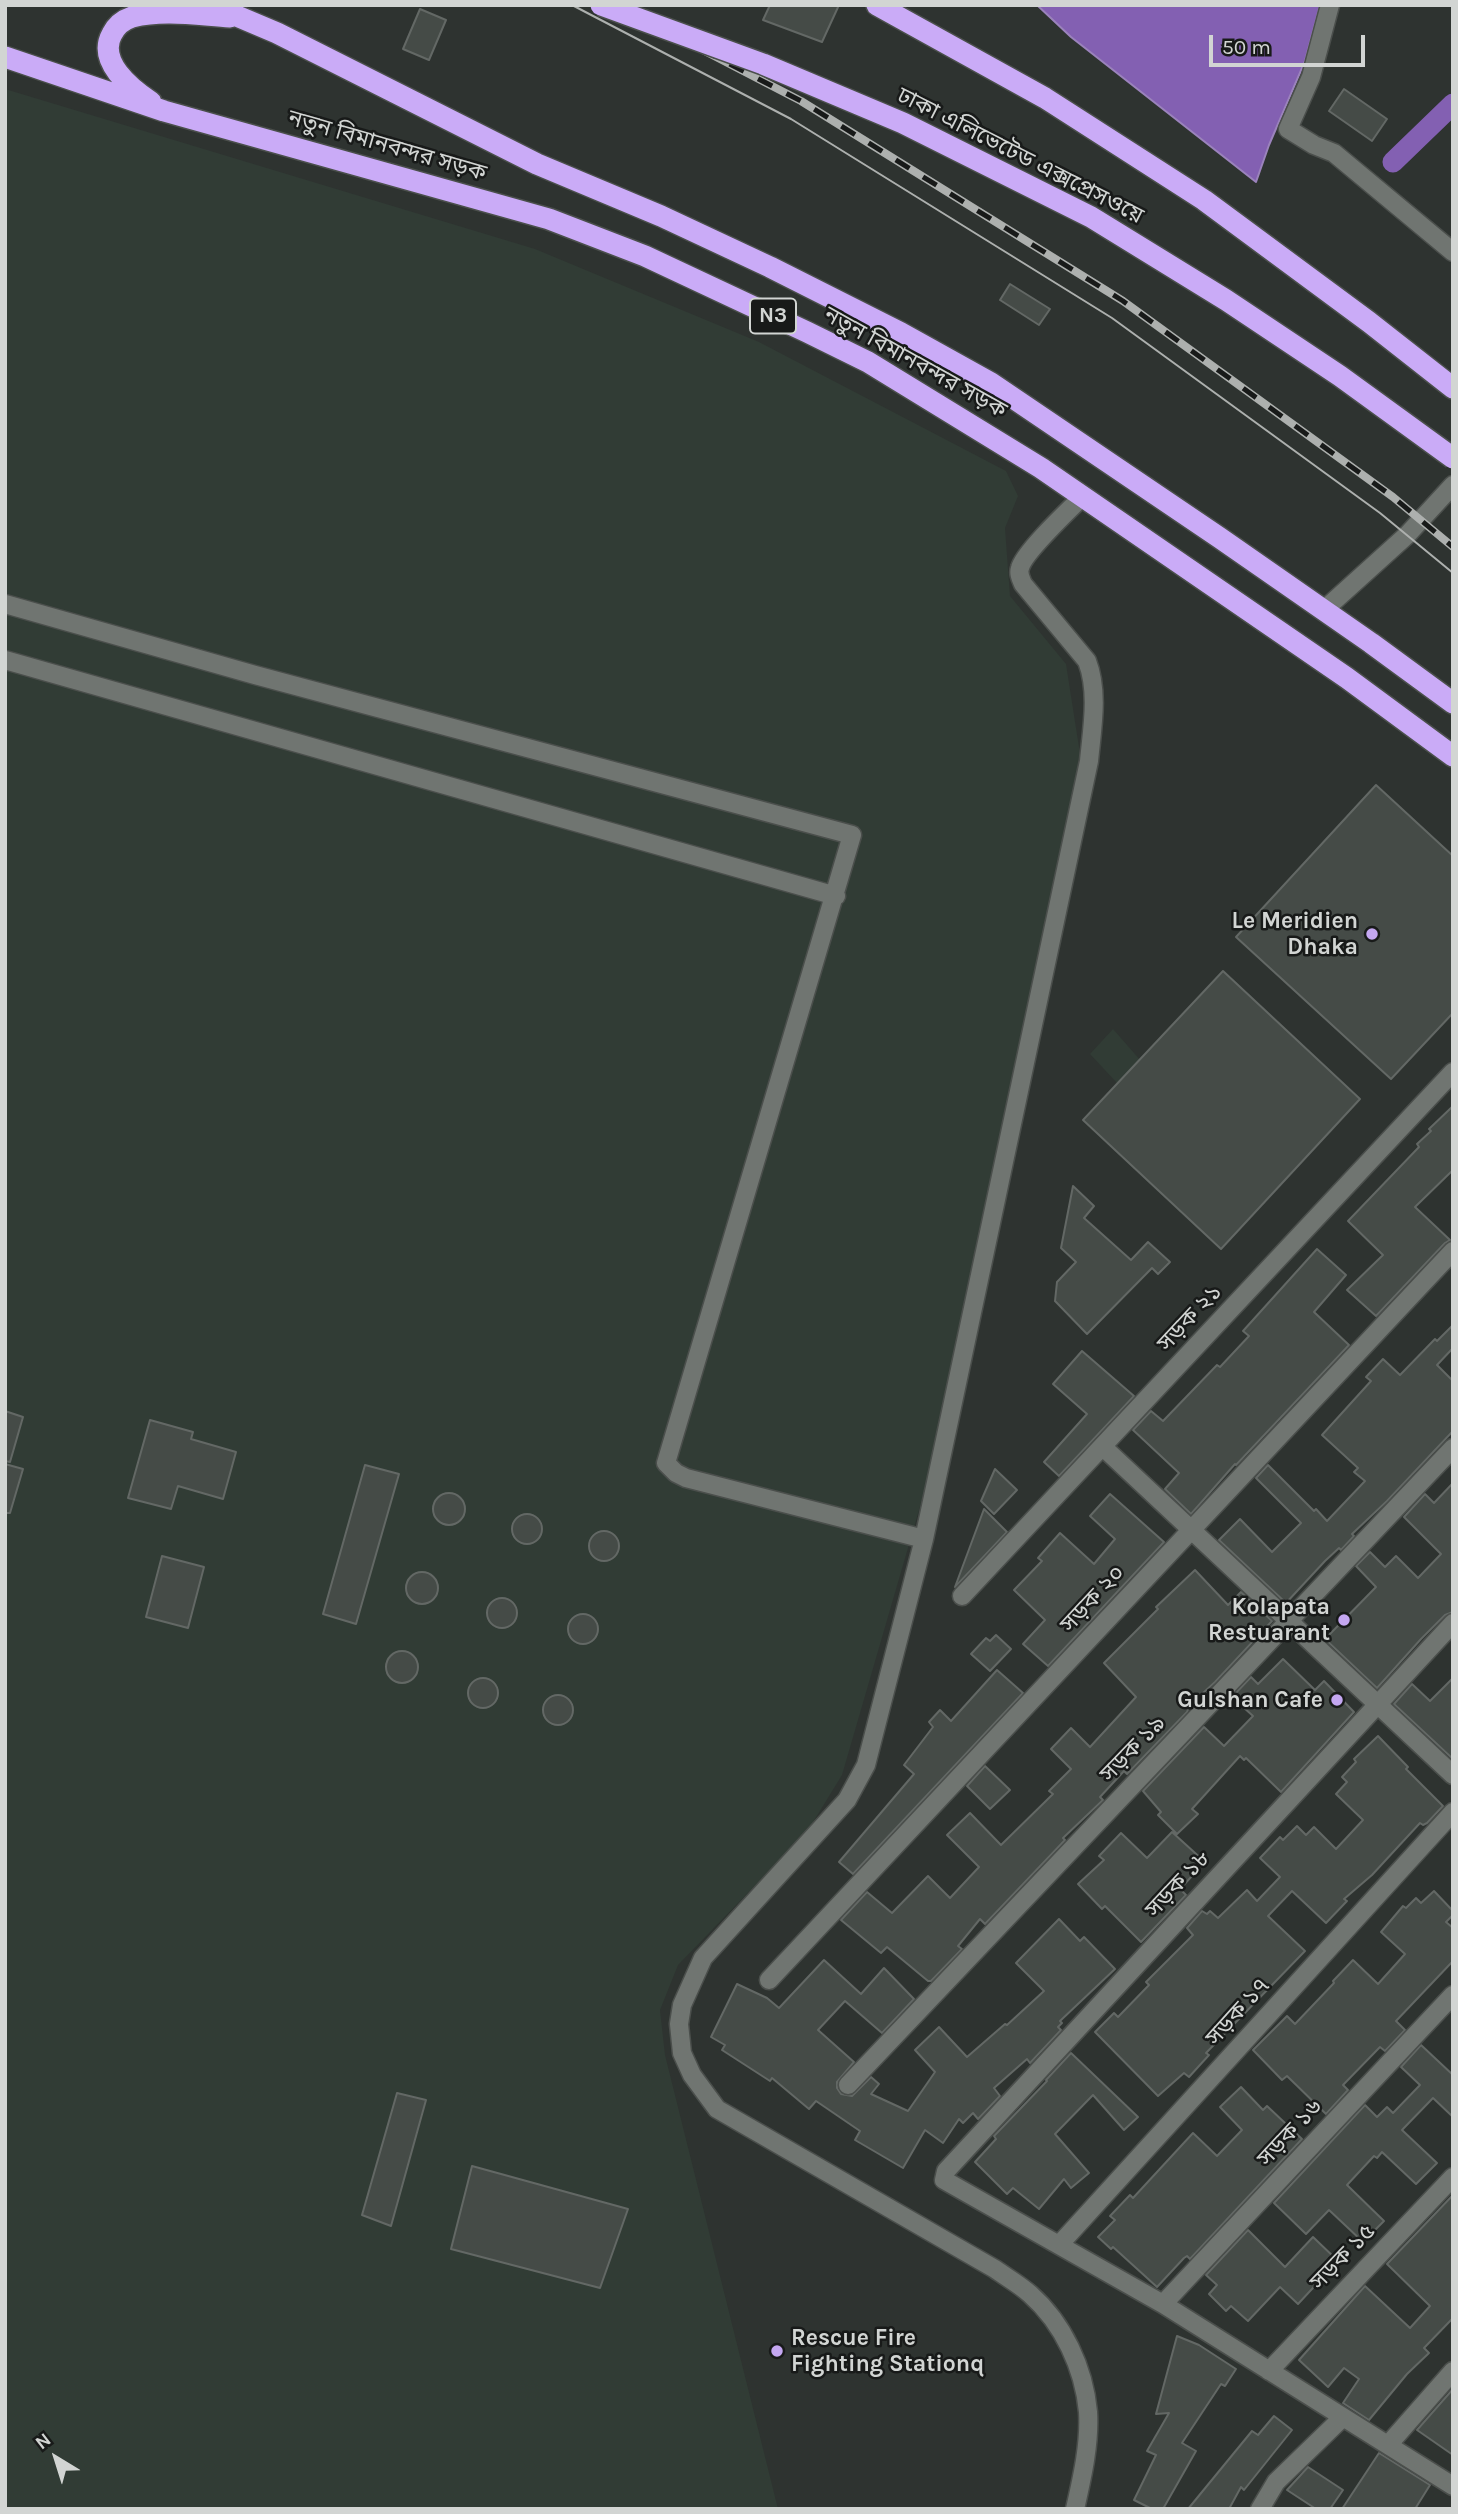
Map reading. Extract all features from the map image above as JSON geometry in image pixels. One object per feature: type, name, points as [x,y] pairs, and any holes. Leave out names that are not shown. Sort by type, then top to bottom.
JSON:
[{"type":"highway","name":"নতুন বিমানবন্দর সড়ক","points":[[211,5],[289,39],[537,164],[673,221],[770,267],[912,339],[991,383],[1324,610],[1453,703]]},
{"type":"highway","name":"ঢাকা এলিভেটেড এক্সপ্রেসওয়ে","points":[[601,5],[763,64],[903,123],[1091,217],[1226,300],[1340,376],[1453,458]]},
{"type":"highway","points":[[877,5],[1045,98],[1204,200],[1369,321],[1453,388]]},
{"type":"highway","points":[[164,111],[143,97],[120,76],[108,56],[107,41],[115,27],[129,18],[155,13],[242,18]]},
{"type":"highway","name":"নতুন বিমানবন্দর সড়ক","points":[[5,57],[164,111],[549,219],[645,256],[868,362],[1006,445],[1083,496],[1347,678],[1453,756]]},
{"type":"street","points":[[1330,5],[1311,77],[1288,129],[1314,145],[1334,153],[1453,252]]},
{"type":"street","points":[[1324,610],[1407,535],[1453,485]]},
{"type":"street","points":[[1075,2509],[1086,2445],[1088,2412],[1073,2353],[1051,2316],[1030,2293],[995,2269],[718,2109],[692,2075],[679,2040],[682,2005],[703,1958],[847,1800],[866,1765],[924,1539],[1089,761],[1093,714],[1092,675],[1087,661],[1023,584],[1019,575],[1020,566],[1083,496]]},
{"type":"street","points":[[5,604],[255,676],[852,835],[666,1463],[686,1478],[924,1539]]},
{"type":"street","points":[[5,660],[836,896]]},
{"type":"street","name":"সড়ক ২১","points":[[962,1596],[1453,1072]]},
{"type":"street","name":"সড়ক ২০","points":[[769,1980],[1453,1251]]},
{"type":"street","points":[[1102,1447],[1453,1775]]},
{"type":"street","name":"সড়ক ১৯","points":[[848,2085],[1453,1448]]},
{"type":"street","name":"সড়ক ১৮","points":[[1059,2245],[944,2180],[946,2171],[1453,1623]]},
{"type":"street","name":"সড়ক ১৭","points":[[1059,2245],[1453,1812]]},
{"type":"street","name":"সড়ক ১৬","points":[[1164,2304],[1453,1995]]},
{"type":"street","name":"সড়ক ১৫","points":[[1269,2371],[1453,2177]]},
{"type":"street","points":[[1059,2245],[1164,2304],[1453,2486]]},
{"type":"street","points":[[1388,2445],[1453,2371]]},
{"type":"street","points":[[1260,2509],[1276,2482],[1343,2417]]},
{"type":"shaded area","points":[[1037,5],[1320,5],[1305,61],[1256,182],[1071,37]]},
{"type":"shaded area","points":[[5,89],[535,249],[759,342],[1006,471],[1018,496],[1005,528],[1010,596],[1066,664],[1081,760],[985,1283],[842,1775],[807,1832],[678,1965],[660,2010],[665,2055],[778,2509],[5,2509]]},
{"type":"shaded area","points":[[1113,1029],[1141,1061],[1117,1083],[1090,1054]]},
{"type":"building","points":[[770,5],[839,5],[822,42],[763,20]]},
{"type":"building","points":[[420,9],[446,20],[429,60],[403,49]]},
{"type":"building","points":[[1344,89],[1387,119],[1372,141],[1329,111]]},
{"type":"building","points":[[1010,284],[1050,309],[1039,325],[1000,300]]},
{"type":"building","points":[[1376,785],[1453,856],[1453,1013],[1391,1079],[1236,937]]},
{"type":"building","points":[[1223,971],[1360,1099],[1221,1249],[1083,1120]]},
{"type":"building","points":[[1453,1106],[1453,1170],[1415,1207],[1450,1240],[1376,1316],[1347,1290],[1383,1255],[1348,1221],[1419,1147],[1417,1144],[1431,1131],[1429,1129]]},
{"type":"building","points":[[1073,1186],[1094,1206],[1084,1218],[1131,1260],[1148,1242],[1170,1262],[1158,1274],[1152,1268],[1087,1334],[1055,1301],[1057,1282],[1076,1262],[1061,1248]]},
{"type":"building","points":[[1317,1249],[1346,1275],[1314,1312],[1349,1345],[1191,1514],[1165,1489],[1179,1473],[1133,1430],[1151,1411],[1163,1421],[1217,1365],[1220,1367],[1249,1336],[1243,1331]]},
{"type":"building","points":[[1453,1325],[1453,1348],[1437,1365],[1453,1381],[1453,1431],[1352,1534],[1354,1536],[1341,1550],[1339,1548],[1325,1561],[1286,1603],[1219,1540],[1240,1519],[1272,1552],[1301,1523],[1256,1478],[1268,1465],[1327,1521],[1365,1481],[1354,1472],[1358,1468],[1322,1435],[1371,1381],[1366,1377],[1383,1359],[1400,1375],[1435,1339],[1437,1341]]},
{"type":"building","points":[[1082,1351],[1134,1396],[1059,1476],[1044,1462],[1087,1414],[1053,1384]]},
{"type":"building","points":[[5,1411],[23,1417],[10,1462],[5,1461]]},
{"type":"building","points":[[150,1420],[193,1432],[191,1439],[236,1452],[223,1499],[178,1486],[171,1509],[128,1498]]},
{"type":"building","points":[[5,1464],[23,1469],[10,1513],[5,1513]]},
{"type":"building","points":[[365,1465],[399,1474],[356,1624],[323,1614]]},
{"type":"building","points":[[995,1469],[1017,1490],[994,1514],[981,1501]]},
{"type":"building","points":[[1453,1483],[1453,1612],[1445,1615],[1421,1639],[1377,1688],[1325,1639],[1376,1587],[1356,1566],[1370,1552],[1385,1567],[1396,1556],[1418,1578],[1441,1554],[1404,1517],[1425,1494],[1434,1503]]},
{"type":"building","points":[[449,1493],[460,1498],[465,1509],[460,1520],[449,1525],[438,1520],[433,1509],[438,1498]]},
{"type":"building","points":[[1110,1494],[1164,1542],[1048,1666],[1023,1644],[1045,1620],[1014,1590],[1042,1561],[1038,1558],[1060,1533],[1094,1564],[1115,1539],[1090,1516]]},
{"type":"building","points":[[984,1509],[1007,1532],[955,1587]]},
{"type":"building","points":[[527,1514],[538,1518],[542,1529],[538,1540],[527,1544],[516,1540],[512,1529],[516,1518]]},
{"type":"building","points":[[604,1531],[615,1535],[619,1546],[615,1557],[604,1561],[593,1557],[589,1546],[593,1535]]},
{"type":"building","points":[[162,1556],[204,1567],[188,1628],[146,1617]]},
{"type":"building","points":[[1195,1570],[1228,1605],[1241,1592],[1272,1621],[1127,1774],[1124,1771],[1100,1797],[1103,1800],[1063,1838],[1065,1840],[985,1924],[980,1919],[958,1946],[962,1949],[931,1981],[887,1947],[881,1953],[841,1920],[867,1892],[892,1913],[928,1876],[950,1898],[979,1867],[947,1835],[970,1813],[1001,1845],[1053,1794],[1049,1791],[1071,1769],[1051,1749],[1071,1728],[1090,1747],[1136,1697],[1104,1663]]},
{"type":"building","points":[[422,1572],[433,1577],[438,1588],[433,1599],[422,1604],[411,1599],[406,1588],[411,1577]]},
{"type":"building","points":[[502,1598],[513,1602],[517,1613],[513,1624],[502,1628],[491,1624],[487,1613],[491,1602]]},
{"type":"building","points":[[583,1614],[594,1618],[598,1629],[594,1640],[583,1644],[572,1640],[568,1629],[572,1618]]},
{"type":"building","points":[[996,1635],[1011,1649],[990,1671],[971,1654],[986,1638],[990,1641]]},
{"type":"building","points":[[402,1651],[413,1656],[418,1667],[413,1678],[402,1683],[391,1678],[386,1667],[391,1656]]},
{"type":"building","points":[[1283,1659],[1315,1690],[1324,1681],[1354,1712],[1281,1792],[1246,1758],[1244,1760],[1240,1756],[1192,1809],[1198,1814],[1177,1834],[1158,1815],[1161,1812],[1143,1791],[1204,1727],[1224,1746],[1253,1716],[1232,1697],[1251,1677],[1258,1684]]},
{"type":"building","points":[[997,1670],[1023,1693],[853,1874],[839,1862],[914,1774],[904,1765],[933,1727],[929,1722],[940,1710],[951,1721]]},
{"type":"building","points":[[483,1678],[494,1682],[498,1693],[494,1704],[483,1708],[472,1704],[468,1693],[472,1682]]},
{"type":"building","points":[[1453,1678],[1453,1759],[1394,1704],[1412,1684],[1430,1701]]},
{"type":"building","points":[[558,1695],[569,1699],[573,1710],[569,1721],[558,1725],[547,1721],[543,1710],[547,1699]]},
{"type":"building","points":[[1378,1736],[1443,1806],[1427,1823],[1420,1823],[1372,1875],[1344,1899],[1347,1901],[1326,1923],[1292,1891],[1268,1916],[1305,1951],[1206,2053],[1209,2055],[1189,2077],[1184,2073],[1158,2096],[1095,2032],[1114,2013],[1118,2017],[1149,1985],[1146,1982],[1193,1935],[1187,1928],[1202,1911],[1207,1914],[1210,1911],[1218,1918],[1247,1890],[1257,1901],[1280,1877],[1260,1858],[1280,1837],[1283,1840],[1297,1826],[1306,1835],[1314,1827],[1336,1849],[1363,1820],[1336,1794],[1347,1782],[1342,1777],[1356,1762],[1354,1759]]},
{"type":"building","points":[[985,1766],[1010,1790],[990,1809],[967,1786]]},
{"type":"building","points":[[1172,1832],[1205,1862],[1180,1889],[1186,1895],[1141,1942],[1105,1906],[1102,1909],[1078,1884],[1104,1860],[1099,1856],[1121,1833],[1147,1858]]},
{"type":"building","points":[[1434,1891],[1453,1911],[1453,1915],[1446,1922],[1453,1928],[1453,1961],[1396,2021],[1405,2030],[1385,2051],[1380,2047],[1343,2085],[1348,2090],[1326,2114],[1287,2076],[1282,2080],[1253,2050],[1287,2016],[1295,2024],[1353,1960],[1378,1984],[1405,1954],[1381,1932],[1403,1906],[1406,1908],[1416,1898],[1421,1903]]},
{"type":"building","points":[[1059,1919],[1080,1941],[1084,1937],[1115,1969],[1060,2021],[1062,2023],[1058,2027],[1061,2030],[1030,2063],[1027,2059],[994,2088],[1000,2096],[978,2119],[973,2113],[963,2123],[959,2119],[943,2143],[925,2130],[903,2168],[855,2140],[860,2131],[816,2101],[809,2109],[772,2078],[770,2081],[722,2050],[725,2045],[711,2037],[737,1984],[767,1998],[779,2008],[824,1960],[861,1994],[884,1968],[914,1999],[882,2033],[845,2001],[818,2030],[854,2062],[837,2082],[841,2094],[852,2096],[871,2077],[879,2084],[871,2094],[908,2111],[935,2072],[915,2050],[939,2027],[967,2057],[1044,1991],[1016,1963]]},
{"type":"building","points":[[1421,2045],[1453,2075],[1453,2117],[1433,2098],[1402,2130],[1437,2163],[1416,2184],[1382,2152],[1377,2158],[1374,2156],[1347,2185],[1384,2221],[1363,2242],[1329,2210],[1306,2234],[1274,2203],[1365,2105],[1377,2117],[1387,2107],[1393,2113],[1420,2085],[1401,2067]]},
{"type":"building","points":[[1071,2053],[1138,2117],[1124,2130],[1093,2095],[1055,2134],[1089,2173],[1071,2188],[1064,2179],[1039,2209],[1013,2188],[1007,2194],[975,2162],[996,2139],[994,2136]]},
{"type":"building","points":[[1241,2087],[1263,2110],[1267,2106],[1302,2139],[1190,2259],[1187,2256],[1184,2258],[1157,2287],[1098,2237],[1115,2220],[1110,2216],[1130,2195],[1133,2198],[1193,2133],[1217,2156],[1242,2130],[1220,2107]]},
{"type":"building","points":[[397,2093],[426,2100],[391,2226],[362,2215]]},
{"type":"building","points":[[472,2166],[628,2209],[600,2288],[451,2249]]},
{"type":"building","points":[[1453,2195],[1453,2318],[1424,2348],[1429,2353],[1407,2374],[1369,2420],[1343,2403],[1359,2379],[1344,2368],[1328,2387],[1299,2360],[1365,2286],[1410,2328],[1430,2306],[1387,2264]]},
{"type":"building","points":[[1248,2230],[1285,2267],[1313,2237],[1338,2261],[1298,2304],[1280,2287],[1248,2321],[1231,2306],[1226,2311],[1209,2294],[1217,2285],[1206,2275]]},
{"type":"building","points":[[1177,2336],[1199,2345],[1236,2369],[1225,2386],[1221,2384],[1182,2443],[1196,2451],[1163,2509],[1152,2509],[1134,2500],[1156,2455],[1147,2451],[1169,2413],[1156,2414]]},
{"type":"building","points":[[1453,2389],[1453,2455],[1417,2430]]},
{"type":"building","points":[[1274,2416],[1292,2430],[1244,2490],[1241,2487],[1229,2509],[1188,2509],[1252,2431],[1258,2435]]},
{"type":"building","points":[[1379,2453],[1430,2485],[1415,2509],[1342,2509]]},
{"type":"building","points":[[1308,2467],[1343,2490],[1330,2509],[1316,2509],[1287,2490]]},
{"type":"waterway","points":[[1393,162],[1453,104]]},
{"type":"tram line","points":[[572,5],[791,119],[1112,318],[1380,513],[1453,573]]},
{"type":"railway","points":[[616,5],[801,101],[1123,301],[1393,497],[1453,547]]},
{"type":"place","name":"Le Meridien Dhaka","points":[[1372,934]]},
{"type":"place","name":"Kolapata Restuarant","points":[[1344,1620]]},
{"type":"place","name":"Gulshan Cafe","points":[[1337,1700]]},
{"type":"place","name":"Rescue Fire Fighting Stationq","points":[[777,2351]]}]
